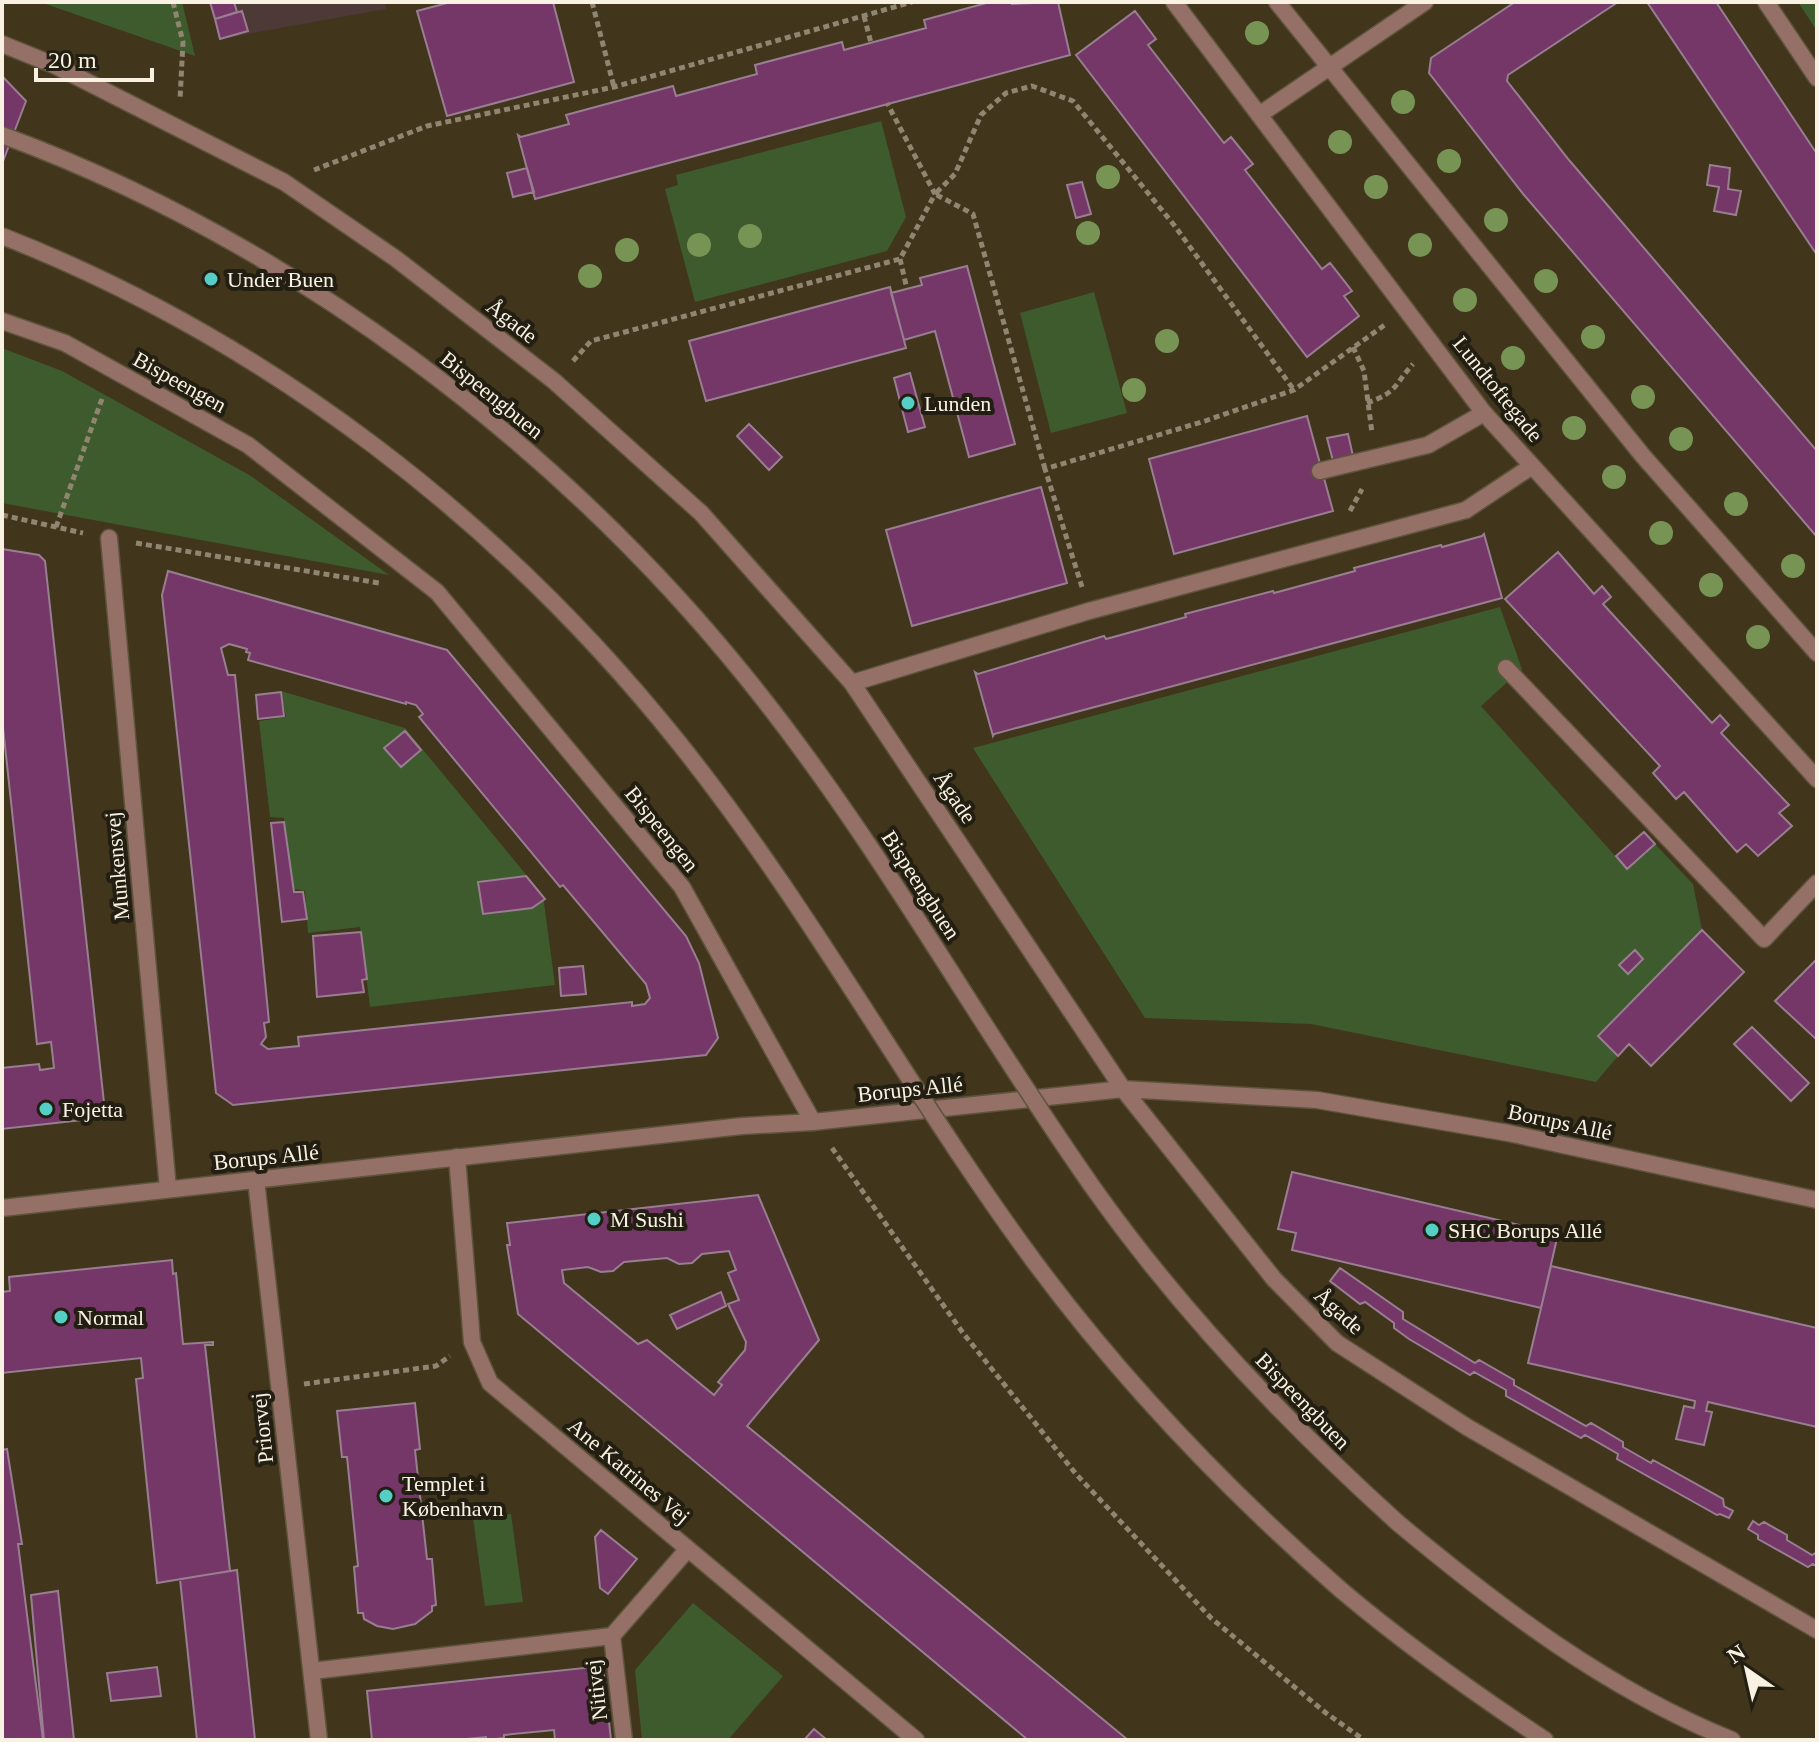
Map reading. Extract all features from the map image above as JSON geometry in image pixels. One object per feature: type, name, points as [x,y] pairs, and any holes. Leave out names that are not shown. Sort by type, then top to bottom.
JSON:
[{"type":"street","name":"Lundtoftegade","points":[[1174,2],[1484,413],[1814,770]]},
{"type":"street","points":[[1277,2],[1643,456],[1817,653]]},
{"type":"street","points":[[1259,115],[1425,2]]},
{"type":"street","points":[[1766,2],[1817,78]]},
{"type":"street","name":"Ågade","points":[[2,44],[54,65],[284,182],[395,258],[554,381],[701,513],[852,683],[1123,1089],[1274,1279],[1337,1343],[1467,1427],[1817,1630]]},
{"type":"street","name":"Bispeengbuen","points":[[2,135],[108,180],[188,220],[323,298],[468,402],[540,462],[612,529],[690,611],[749,681],[855,823],[1094,1189],[1146,1260],[1258,1389],[1327,1458],[1458,1573],[1573,1656],[1641,1697],[1732,1740]]},
{"type":"street","points":[[2,236],[118,287],[243,357],[379,450],[514,564],[568,617],[678,741],[724,801],[821,939],[988,1196],[1121,1372],[1211,1469],[1341,1590],[1460,1684],[1545,1740]]},
{"type":"street","name":"Bispeengen","points":[[2,321],[65,343],[248,445],[437,592],[682,887],[813,1122]]},
{"type":"street","points":[[1320,471],[1428,445],[1484,413]]},
{"type":"street","points":[[852,683],[1089,611],[1466,510],[1532,466]]},
{"type":"street","name":"Munkensvej","points":[[109,538],[168,1189]]},
{"type":"street","points":[[1506,668],[1764,939],[1817,883]]},
{"type":"street","name":"Borups Allé","points":[[2,1208],[742,1126],[813,1122],[1123,1089],[1317,1100],[1508,1133],[1817,1200]]},
{"type":"street","name":"Ane Katrines Vej","points":[[457,1157],[472,1342],[490,1383],[916,1740]]},
{"type":"street","name":"Priorvej","points":[[256,1180],[319,1740]]},
{"type":"street","points":[[312,1671],[612,1636],[687,1550]]},
{"type":"street","name":"Nitivej","points":[[612,1636],[624,1740]]},
{"type":"path","points":[[173,2],[183,42],[178,128]]},
{"type":"path","points":[[592,2],[614,87]]},
{"type":"path","points":[[284,182],[427,126],[614,87],[912,2]]},
{"type":"path","points":[[864,16],[871,43]]},
{"type":"path","points":[[907,289],[900,259],[935,194],[955,174],[981,115],[1006,93],[1032,86],[1073,101],[1174,225],[1294,390]]},
{"type":"path","points":[[887,103],[935,194],[973,214],[1045,469],[1089,611]]},
{"type":"path","points":[[554,381],[591,341],[900,259]]},
{"type":"path","points":[[1045,469],[1205,421],[1294,390],[1407,308]]},
{"type":"path","points":[[1367,403],[1388,396],[1400,385],[1410,367],[1436,347]]},
{"type":"path","points":[[56,527],[113,369]]},
{"type":"path","points":[[2,515],[109,538],[390,585]]},
{"type":"path","points":[[813,1122],[963,1333],[1076,1474],[1211,1618],[1326,1713],[1364,1740]]},
{"type":"path","points":[[280,1388],[436,1366],[472,1342]]},
{"type":"shaded area","points":[[208,2],[385,2],[386,9],[220,39]]},
{"type":"green space","points":[[40,2],[182,2],[195,56]]},
{"type":"green space","points":[[1798,2],[1817,2],[1817,31]]},
{"type":"green space","points":[[881,121],[906,217],[887,251],[695,302],[665,189],[678,185],[676,175]]},
{"type":"green space","points":[[1094,292],[1127,413],[1051,433],[1020,313]]},
{"type":"green space","points":[[2,348],[62,371],[251,476],[389,575],[2,503]]},
{"type":"green space","points":[[1500,607],[1522,669],[1481,706],[1626,868],[1655,844],[1693,884],[1702,930],[1598,1035],[1618,1056],[1596,1082],[1311,1024],[1145,1018],[973,748]]},
{"type":"green space","points":[[281,691],[405,728],[543,895],[555,985],[370,1007],[360,927],[308,933],[305,891],[294,889],[284,818],[270,817],[259,721],[286,717]]},
{"type":"green space","points":[[511,1514],[523,1602],[485,1606],[473,1518]]},
{"type":"green space","points":[[693,1603],[783,1676],[728,1740],[642,1740],[635,1670]]},
{"type":"building","points":[[210,2],[234,2],[237,12],[215,19]]},
{"type":"building","points":[[451,2],[553,2],[574,82],[447,116],[417,11]]},
{"type":"building","points":[[990,2],[1058,2],[1070,55],[535,199],[518,135],[521,137],[569,124],[566,115],[673,86],[676,96],[757,74],[755,65],[842,42],[844,50],[926,28],[924,20]]},
{"type":"building","points":[[1515,2],[1618,2],[1508,75],[1507,81],[1569,160],[1817,451],[1817,537],[1524,195],[1429,73],[1431,58]]},
{"type":"building","points":[[1647,2],[1716,2],[1817,154],[1817,255]]},
{"type":"building","points":[[242,11],[248,31],[220,39],[215,19]]},
{"type":"building","points":[[1135,11],[1156,39],[1148,45],[1224,143],[1231,137],[1253,164],[1245,170],[1322,269],[1330,263],[1352,291],[1344,296],[1359,316],[1307,357],[1076,55]]},
{"type":"building","points":[[2,76],[26,101],[2,164]]},
{"type":"building","points":[[1710,165],[1730,168],[1728,189],[1741,191],[1736,215],[1714,211],[1719,187],[1707,185]]},
{"type":"building","points":[[527,168],[534,192],[513,197],[507,173]]},
{"type":"building","points":[[1082,182],[1091,214],[1076,218],[1067,185]]},
{"type":"building","points":[[967,266],[1015,444],[969,457],[935,331],[904,340],[891,293],[922,285],[920,278]]},
{"type":"building","points":[[890,287],[906,348],[706,401],[689,341]]},
{"type":"building","points":[[910,373],[925,427],[908,432],[894,378]]},
{"type":"building","points":[[1307,416],[1333,511],[1174,554],[1149,459]]},
{"type":"building","points":[[749,424],[782,457],[769,470],[737,436]]},
{"type":"building","points":[[1348,434],[1353,456],[1333,461],[1327,438]]},
{"type":"building","points":[[1041,487],[1067,583],[912,626],[886,530]]},
{"type":"building","points":[[1484,534],[1502,598],[993,736],[975,672],[978,674],[1104,636],[1106,639],[1186,617],[1185,614],[1274,593],[1355,571],[1354,568]]},
{"type":"building","points":[[2,549],[39,555],[45,561],[105,1112],[100,1118],[2,1129],[2,1068],[39,1064],[40,1070],[54,1068],[51,1042],[37,1044],[2,718]]},
{"type":"building","points":[[1558,552],[1594,594],[1602,586],[1611,597],[1603,604],[1712,723],[1720,715],[1729,725],[1721,733],[1789,805],[1779,813],[1792,826],[1758,856],[1746,844],[1737,852],[1684,792],[1676,799],[1653,773],[1660,766],[1505,599]]},
{"type":"building","points":[[168,571],[447,650],[686,936],[699,963],[718,1038],[706,1055],[233,1105],[216,1093],[162,595]],"holes":[[[229,644],[247,649],[246,652],[250,653],[248,660],[416,705],[423,714],[419,717],[560,887],[563,885],[646,984],[650,998],[645,1004],[632,1006],[632,1002],[298,1037],[299,1046],[268,1049],[261,1044],[266,1037],[264,1023],[269,1022],[235,675],[228,675],[221,648]]]},
{"type":"building","points":[[281,692],[284,716],[258,719],[256,695]]},
{"type":"building","points":[[405,731],[421,750],[401,767],[384,748]]},
{"type":"building","points":[[284,822],[294,892],[303,892],[307,919],[282,922],[271,823]]},
{"type":"building","points":[[1644,832],[1655,844],[1627,869],[1616,856]]},
{"type":"building","points":[[526,876],[545,899],[532,908],[483,914],[478,882]]},
{"type":"building","points":[[1702,930],[1744,972],[1651,1066],[1629,1044],[1618,1056],[1598,1036]]},
{"type":"building","points":[[361,932],[367,979],[362,980],[364,992],[317,997],[313,936]]},
{"type":"building","points":[[1635,950],[1643,959],[1628,974],[1619,965]]},
{"type":"building","points":[[1817,959],[1817,1040],[1775,1001]]},
{"type":"building","points":[[583,966],[586,994],[561,996],[559,968]]},
{"type":"building","points":[[1752,1027],[1809,1083],[1791,1101],[1734,1044]]},
{"type":"building","points":[[1292,1172],[1558,1234],[1541,1308],[1292,1250],[1296,1233],[1278,1229]]},
{"type":"building","points":[[758,1195],[819,1340],[747,1426],[1128,1740],[1028,1740],[518,1314],[507,1245],[510,1245],[507,1223]],"holes":[[[729,1251],[736,1270],[728,1273],[739,1300],[728,1304],[746,1342],[745,1350],[718,1382],[722,1385],[714,1395],[647,1340],[638,1344],[564,1283],[562,1270],[588,1267],[601,1272],[613,1271],[624,1262],[667,1258],[679,1264],[692,1263],[702,1254]]]},
{"type":"building","points":[[172,1260],[183,1344],[213,1342],[213,1345],[205,1345],[230,1571],[157,1583],[136,1379],[143,1378],[141,1358],[2,1373],[2,1292],[10,1291],[9,1277]]},
{"type":"building","points":[[1551,1266],[1817,1328],[1817,1427],[1708,1402],[1706,1411],[1712,1412],[1704,1445],[1676,1439],[1684,1406],[1694,1408],[1695,1401],[1528,1363]]},
{"type":"building","points":[[1340,1268],[1403,1312],[1403,1319],[1475,1363],[1479,1360],[1514,1380],[1514,1385],[1586,1426],[1591,1423],[1623,1442],[1623,1447],[1723,1499],[1724,1506],[1733,1511],[1729,1518],[1717,1515],[1617,1459],[1618,1454],[1585,1435],[1581,1438],[1506,1396],[1506,1390],[1474,1372],[1470,1375],[1409,1339],[1394,1328],[1394,1323],[1365,1302],[1360,1304],[1330,1281]]},
{"type":"building","points":[[721,1292],[726,1306],[677,1329],[670,1315]]},
{"type":"building","name":"Templet i København","points":[[415,1403],[420,1449],[415,1450],[427,1559],[432,1559],[436,1605],[415,1624],[393,1629],[377,1626],[364,1619],[363,1613],[358,1613],[354,1567],[358,1566],[347,1457],[342,1457],[337,1411]]},
{"type":"building","points":[[7,1449],[22,1544],[18,1544],[43,1740],[2,1740],[2,1450]]},
{"type":"building","points":[[1753,1521],[1759,1525],[1764,1522],[1787,1535],[1787,1540],[1812,1555],[1817,1552],[1817,1567],[1813,1564],[1808,1567],[1758,1539],[1758,1535],[1748,1529]]},
{"type":"building","points":[[601,1530],[637,1559],[608,1594],[600,1588],[595,1537]]},
{"type":"building","points":[[237,1570],[255,1740],[197,1740],[180,1579]]},
{"type":"building","points":[[58,1591],[74,1740],[44,1740],[31,1595]]},
{"type":"building","points":[[603,1666],[611,1740],[555,1740],[554,1730],[486,1740],[486,1737],[372,1740],[367,1691]]},
{"type":"building","points":[[157,1667],[161,1696],[111,1701],[107,1673]]},
{"type":"building","points":[[814,1729],[827,1740],[804,1740]]},
{"type":"place","name":"Under Buen","points":[[211,279]]},
{"type":"place","name":"Lunden","points":[[908,403]]},
{"type":"place","name":"Fojetta","points":[[46,1109]]},
{"type":"place","name":"M Sushi","points":[[594,1219]]},
{"type":"place","name":"SHC Borups Allé","points":[[1432,1230]]},
{"type":"place","name":"Normal","points":[[61,1317]]},
{"type":"place","name":"Templet i København","points":[[386,1496]]}]
